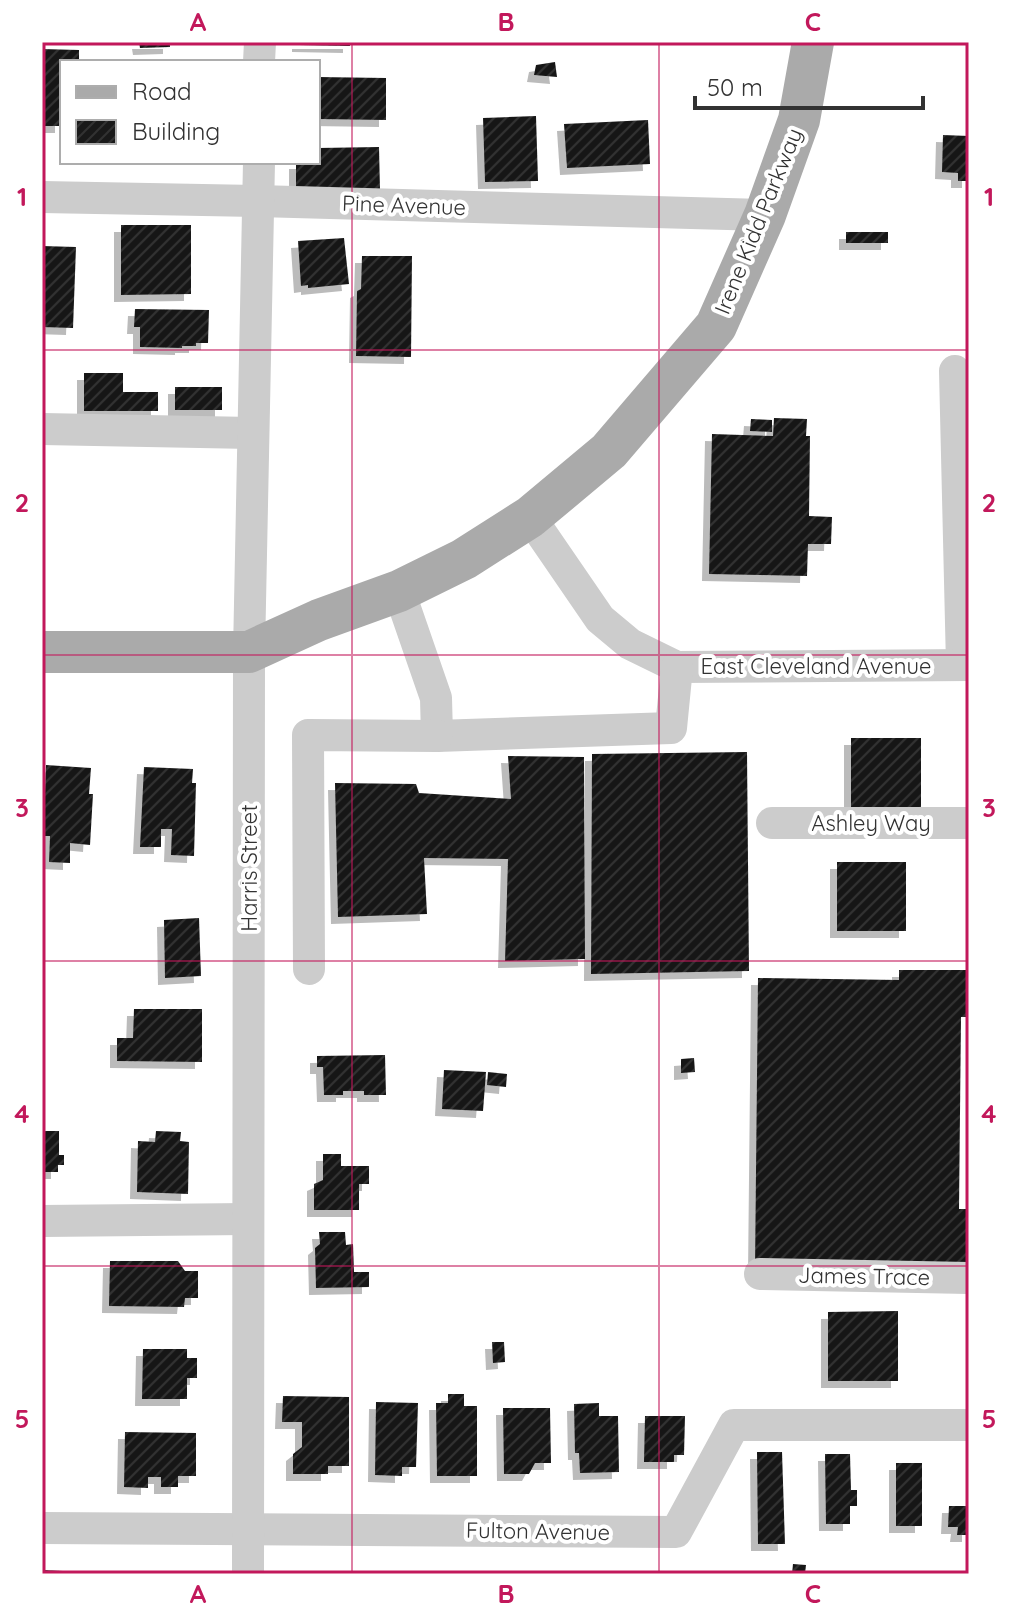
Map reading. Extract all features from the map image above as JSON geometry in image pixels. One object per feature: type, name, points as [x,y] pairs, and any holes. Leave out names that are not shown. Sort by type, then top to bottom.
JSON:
[{"type":"main road","name":"Irene Kidd Parkway","points":[[530,517],[609,451],[716,326],[765,215],[799,120],[813,42]]},
{"type":"main road","points":[[42,652],[249,652],[319,620],[399,591],[464,559],[530,517]]},
{"type":"street","name":"Harris Street","points":[[248,1574],[249,652],[259,164]]},
{"type":"street","name":"Pine Avenue","points":[[42,197],[765,215]]},
{"type":"street","points":[[955,371],[966,665]]},
{"type":"street","points":[[42,429],[252,433]]},
{"type":"street","name":"East Cleveland Avenue","points":[[530,517],[600,619],[630,644],[677,667],[966,665]]},
{"type":"street","points":[[399,591],[436,698],[437,736]]},
{"type":"street","points":[[309,969],[308,735],[437,736],[671,728],[677,667]]},
{"type":"street","name":"Ashley Way","points":[[772,823],[969,823]]},
{"type":"street","points":[[42,1221],[248,1219]]},
{"type":"street","name":"James Trace","points":[[760,1274],[969,1278]]},
{"type":"street","name":"Fulton Avenue","points":[[42,1528],[190,1540],[248,1528],[676,1532],[734,1425],[969,1425]]},
{"type":"building","points":[[139,42],[170,42],[170,47],[140,48]]},
{"type":"building","points":[[299,42],[350,42],[350,46],[299,45]]},
{"type":"building","points":[[42,49],[79,50],[79,60],[60,60],[60,126],[42,126]]},
{"type":"building","points":[[555,62],[557,77],[534,75],[536,65]]},
{"type":"building","points":[[320,77],[386,78],[386,120],[320,119]]},
{"type":"building","points":[[536,116],[538,181],[485,182],[483,118]]},
{"type":"building","points":[[648,120],[650,164],[567,168],[564,124]]},
{"type":"building","points":[[943,135],[969,136],[969,181],[958,181],[958,173],[942,172]]},
{"type":"building","points":[[379,147],[380,190],[296,190],[296,164],[320,164],[320,148]]},
{"type":"building","points":[[121,225],[191,225],[191,294],[121,295]]},
{"type":"building","points":[[846,232],[888,232],[888,243],[846,243]]},
{"type":"building","points":[[344,238],[349,284],[301,286],[298,241]]},
{"type":"building","points":[[42,246],[76,247],[73,328],[42,327]]},
{"type":"building","points":[[362,256],[412,256],[411,357],[356,356],[357,291],[361,289]]},
{"type":"building","points":[[135,309],[209,310],[208,343],[182,348],[140,347],[140,327],[134,327]]},
{"type":"building","points":[[84,373],[123,373],[123,392],[158,392],[158,411],[84,411]]},
{"type":"building","points":[[175,387],[222,387],[222,410],[175,410]]},
{"type":"building","points":[[774,418],[807,419],[806,436],[810,436],[809,516],[832,517],[831,544],[808,544],[807,576],[709,574],[712,434],[773,436]]},
{"type":"building","points":[[751,419],[772,420],[772,432],[750,431]]},
{"type":"building","points":[[851,738],[921,738],[921,807],[851,808]]},
{"type":"building","points":[[747,752],[749,971],[591,974],[592,754]]},
{"type":"building","points":[[508,756],[584,757],[585,959],[505,961],[508,859],[424,858],[427,914],[338,917],[335,783],[416,784],[419,793],[511,799]]},
{"type":"building","points":[[46,765],[91,768],[90,845],[70,843],[70,863],[49,862],[50,836],[44,836],[45,817],[42,817]]},
{"type":"building","points":[[144,767],[193,769],[192,783],[196,783],[194,856],[171,855],[172,829],[161,829],[161,847],[140,847]]},
{"type":"building","points":[[837,862],[906,862],[906,931],[837,931]]},
{"type":"building","points":[[199,918],[201,976],[165,978],[164,920]]},
{"type":"building","points":[[899,970],[969,970],[967,1017],[961,1017],[959,1209],[969,1209],[969,1271],[755,1268],[758,978],[899,980]]},
{"type":"building","points":[[134,1009],[202,1009],[202,1062],[117,1061],[117,1038],[133,1038]]},
{"type":"building","points":[[385,1055],[386,1095],[343,1091],[343,1095],[324,1095],[323,1067],[317,1067],[317,1056]]},
{"type":"building","points":[[694,1058],[695,1072],[681,1073],[681,1059]]},
{"type":"building","points":[[444,1070],[486,1072],[483,1111],[442,1109]]},
{"type":"building","points":[[488,1072],[507,1074],[506,1087],[487,1085]]},
{"type":"building","points":[[42,1131],[59,1131],[59,1155],[64,1155],[64,1165],[58,1165],[58,1172],[42,1172]]},
{"type":"building","points":[[156,1131],[181,1132],[180,1141],[189,1142],[188,1194],[137,1192],[138,1141],[155,1142]]},
{"type":"building","points":[[323,1154],[341,1154],[341,1166],[369,1166],[369,1184],[359,1184],[359,1210],[314,1210],[314,1184],[323,1180]]},
{"type":"building","points":[[319,1232],[345,1232],[346,1245],[353,1244],[354,1272],[369,1272],[369,1287],[316,1288],[315,1248],[320,1244]]},
{"type":"building","points":[[110,1261],[178,1261],[185,1271],[198,1271],[198,1298],[185,1298],[184,1307],[109,1306]]},
{"type":"building","points":[[898,1311],[898,1381],[828,1381],[828,1312]]},
{"type":"building","points":[[492,1342],[504,1342],[505,1362],[493,1363]]},
{"type":"building","points":[[143,1349],[187,1349],[187,1358],[197,1358],[197,1378],[187,1378],[187,1399],[142,1399]]},
{"type":"building","points":[[448,1394],[464,1394],[464,1406],[477,1406],[477,1476],[437,1476],[436,1403],[448,1403]]},
{"type":"building","points":[[283,1396],[349,1397],[349,1466],[328,1466],[328,1474],[293,1474],[293,1454],[302,1447],[302,1422],[282,1422]]},
{"type":"building","points":[[376,1402],[418,1403],[416,1467],[402,1467],[402,1476],[375,1475]]},
{"type":"building","points":[[599,1403],[599,1416],[618,1416],[619,1472],[580,1473],[579,1453],[575,1453],[574,1404]]},
{"type":"building","points":[[503,1408],[550,1408],[551,1463],[535,1463],[529,1474],[504,1474]]},
{"type":"building","points":[[645,1416],[685,1416],[684,1455],[674,1455],[674,1462],[644,1462]]},
{"type":"building","points":[[125,1432],[196,1433],[196,1476],[178,1476],[178,1487],[161,1487],[161,1477],[148,1477],[148,1488],[124,1487]]},
{"type":"building","points":[[757,1452],[782,1452],[785,1544],[758,1544]]},
{"type":"building","points":[[825,1454],[850,1454],[851,1490],[857,1490],[857,1506],[850,1506],[850,1524],[826,1524]]},
{"type":"building","points":[[896,1463],[922,1463],[922,1526],[896,1526]]},
{"type":"building","points":[[949,1506],[969,1506],[969,1535],[957,1535],[958,1527],[948,1527]]},
{"type":"building","points":[[793,1564],[806,1565],[805,1574],[792,1574]]},
{"type":"building","points":[[42,1570],[63,1571],[63,1574],[42,1574]]}]
